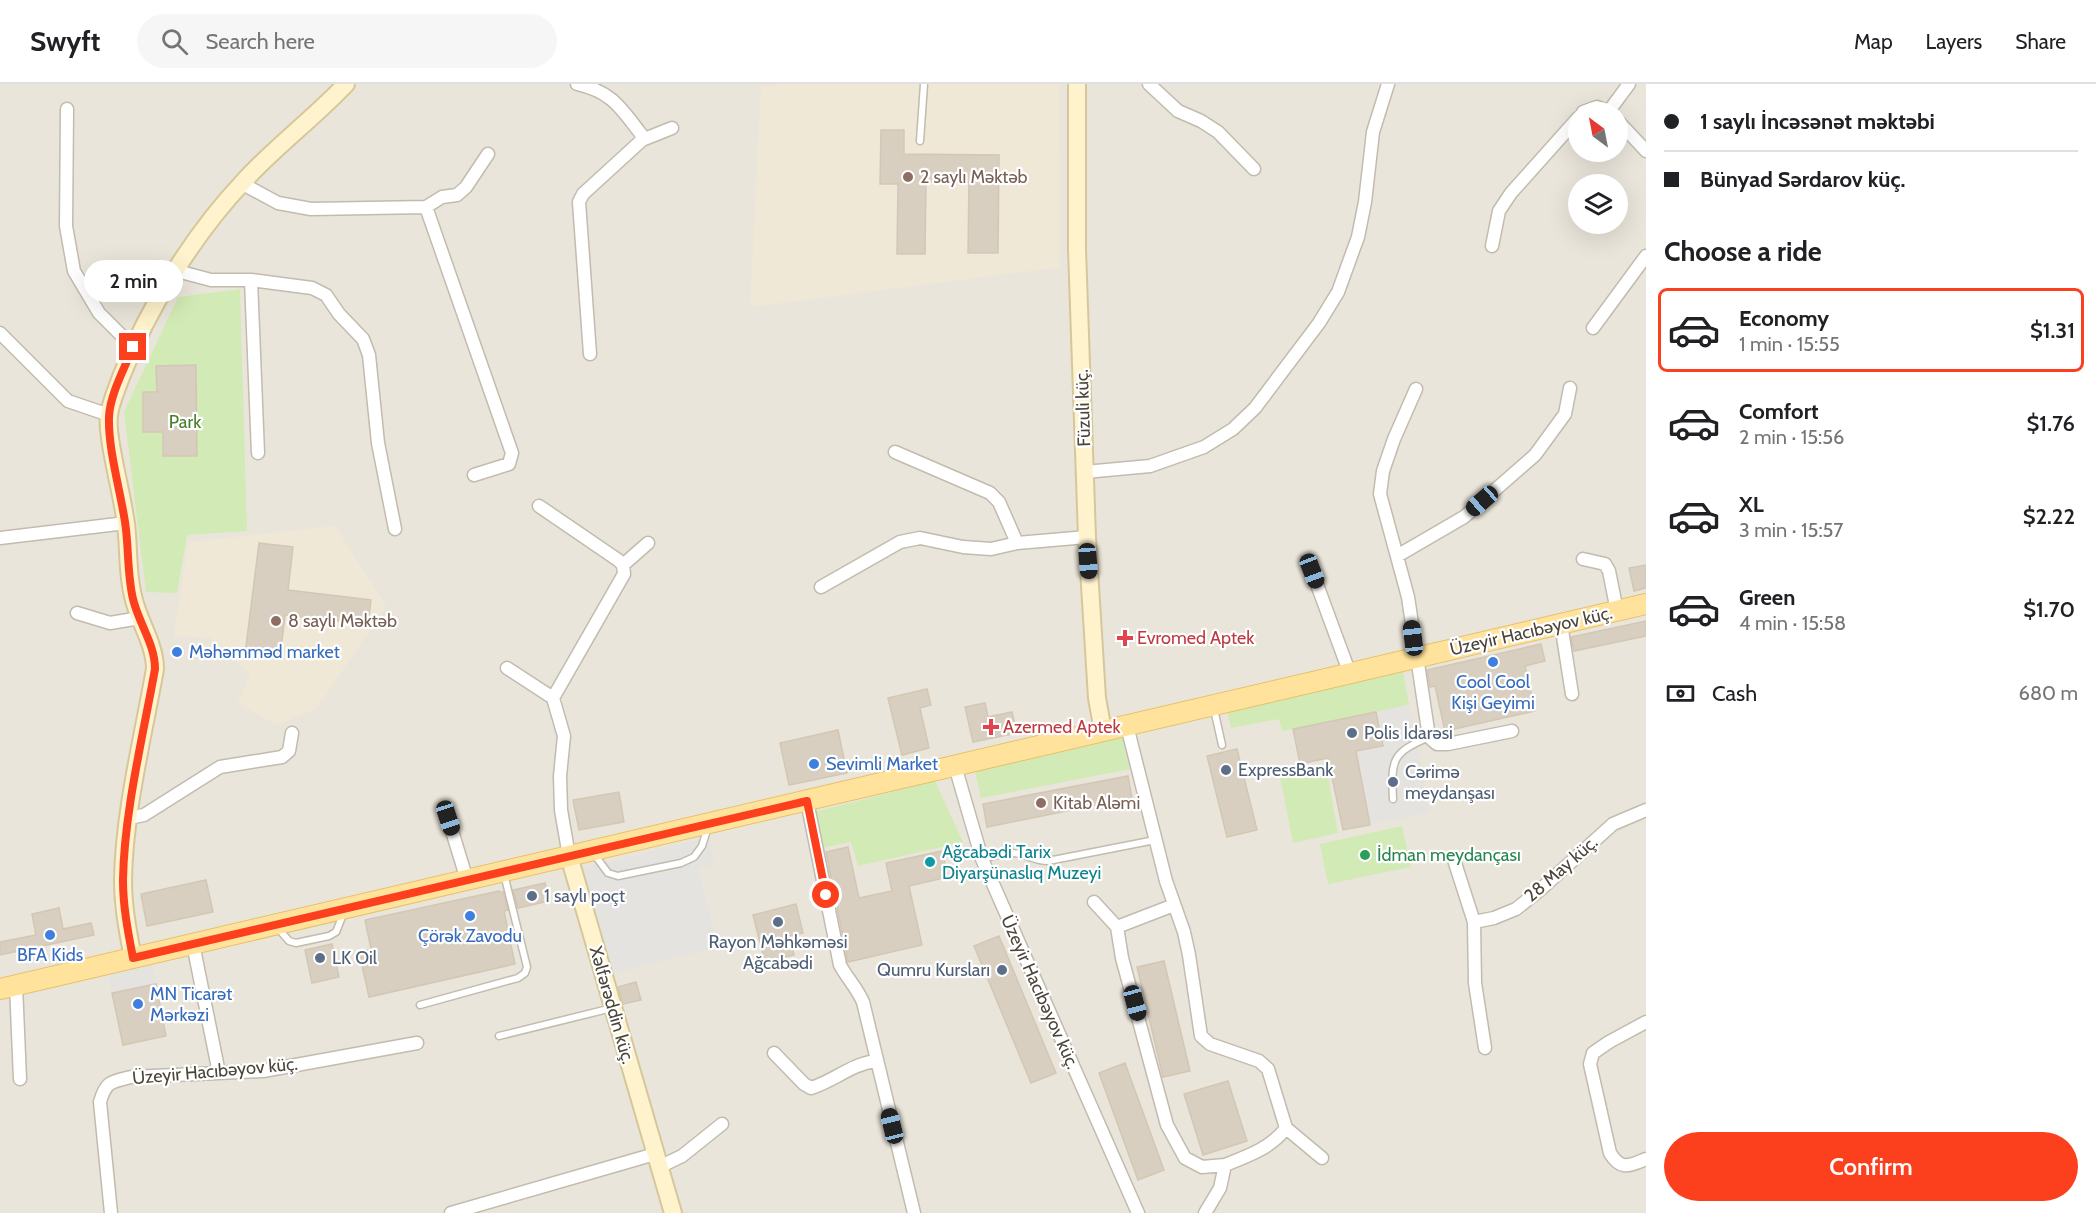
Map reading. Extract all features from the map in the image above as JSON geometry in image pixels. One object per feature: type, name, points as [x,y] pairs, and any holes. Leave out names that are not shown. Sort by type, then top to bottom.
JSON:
[{"type":"main road","name":"Üzeyir Hacıbəyov küç.","points":[[8,987],[1646,604]]},
{"type":"street","points":[[133,958],[125,917],[123,879],[129,818],[155,669],[153,651],[140,618],[130,582],[126,523],[110,439],[109,415],[114,394],[133,347],[195,240],[241,183],[273,150],[315,115],[346,84]]},
{"type":"street","points":[[577,84],[604,94],[617,102],[642,140]]},
{"type":"street","name":"Füzuli küç.","points":[[1077,84],[1077,249],[1087,537],[1097,698],[1103,731]]},
{"type":"street","points":[[1149,84],[1178,111],[1201,121],[1218,132],[1254,169]]},
{"type":"street","points":[[1085,472],[1150,466],[1204,447],[1233,429],[1255,408],[1338,292],[1358,237],[1365,202],[1373,132],[1388,84]]},
{"type":"street","points":[[1619,102],[1629,84]]},
{"type":"street","points":[[67,109],[66,226],[74,271],[99,313],[133,347]]},
{"type":"street","points":[[590,354],[579,202],[583,194],[642,140],[672,128]]},
{"type":"street","points":[[1492,246],[1498,211],[1511,193],[1568,129]]},
{"type":"street","points":[[1628,132],[1646,151]]},
{"type":"street","points":[[241,183],[278,203],[310,209],[426,207],[442,197],[457,195],[466,187],[488,154]]},
{"type":"street","points":[[426,207],[512,453],[509,464],[474,475]]},
{"type":"street","points":[[1593,328],[1646,256]]},
{"type":"street","points":[[177,271],[211,280],[251,280],[312,288],[326,295],[339,314],[363,339],[369,355],[378,443],[395,529]]},
{"type":"street","points":[[251,280],[258,453]]},
{"type":"street","points":[[0,333],[68,401],[109,415]]},
{"type":"street","points":[[1397,556],[1464,517],[1535,455],[1565,414],[1570,388]]},
{"type":"street","points":[[1416,389],[1390,450],[1383,471],[1380,494],[1408,597],[1429,737],[1437,744],[1448,744],[1512,731]]},
{"type":"street","points":[[895,452],[990,493],[999,502],[1017,543]]},
{"type":"street","points":[[539,506],[618,560],[623,565],[624,574],[553,698]]},
{"type":"street","points":[[0,538],[126,523]]},
{"type":"street","points":[[821,587],[900,542],[920,538],[963,547],[991,549],[1017,543],[1087,537]]},
{"type":"street","points":[[623,565],[648,543]]},
{"type":"street","points":[[1583,559],[1605,564],[1609,572],[1617,611]]},
{"type":"street","points":[[1312,571],[1350,674]]},
{"type":"street","points":[[77,613],[110,623],[140,618]]},
{"type":"street","points":[[1561,624],[1572,694]]},
{"type":"street","points":[[507,668],[553,698],[564,736],[560,776],[561,810],[569,856]]},
{"type":"street","points":[[1127,726],[1166,881],[1184,932],[1201,1036],[1210,1044],[1259,1061],[1268,1069],[1286,1128],[1322,1158]]},
{"type":"street","points":[[129,818],[144,815],[220,767],[282,757],[289,751],[292,733]]},
{"type":"street","name":"Üzeyir Hacıbəyov küç.","points":[[955,766],[982,859],[1138,1213]]},
{"type":"street","points":[[807,801],[840,965],[863,1002],[914,1213]]},
{"type":"street","name":"28 May küç.","points":[[1474,922],[1494,918],[1516,909],[1613,824],[1646,810]]},
{"type":"street","points":[[448,818],[467,880]]},
{"type":"street","name":"Xəlfərəddin küç.","points":[[569,856],[673,1213]]},
{"type":"street","points":[[1455,863],[1474,922],[1475,983],[1485,1047]]},
{"type":"street","points":[[1094,902],[1117,927],[1122,958],[1167,1125],[1185,1158],[1202,1167],[1225,1165],[1257,1152],[1278,1139],[1286,1128]]},
{"type":"street","points":[[1117,927],[1174,905]]},
{"type":"street","points":[[193,944],[219,1073]]},
{"type":"street","points":[[8,987],[20,1079]]},
{"type":"street","points":[[1646,1022],[1593,1053],[1590,1064],[1610,1153],[1616,1163],[1621,1165],[1632,1165],[1646,1159]]},
{"type":"street","name":"Üzeyir Hacıbəyov küç.","points":[[111,1213],[100,1102],[104,1087],[111,1082],[131,1077],[263,1071],[417,1043]]},
{"type":"street","points":[[774,1053],[804,1084],[811,1088],[862,1062],[876,1061]]},
{"type":"street","points":[[451,1213],[682,1156],[722,1124]]},
{"type":"street","points":[[1205,1213],[1220,1188],[1225,1165]]},
{"type":"lane","points":[[920,141],[924,84]]},
{"type":"lane","points":[[1213,706],[1222,746]]},
{"type":"lane","points":[[1393,799],[1392,772],[1400,753],[1429,737]]},
{"type":"lane","points":[[592,851],[608,873],[618,876],[681,863],[694,857],[702,846],[709,824]]},
{"type":"lane","points":[[982,859],[1018,854],[1036,861],[1048,861],[1155,840]]},
{"type":"lane","points":[[420,1005],[518,978],[525,973],[527,967],[503,872]]},
{"type":"lane","points":[[499,1036],[613,1008]]},
{"type":"shaded area","points":[[0,84],[1646,84],[1646,1213],[0,1213]]},
{"type":"shaded area","name":"2 saylı Məktəb","points":[[780,84],[1059,84],[1060,267],[750,307],[761,86]]},
{"type":"shaded area","name":"8 saylı Məktəb","points":[[335,526],[386,606],[317,708],[277,725],[238,703],[250,674],[211,638],[174,636],[188,542]]},
{"type":"shaded area","name":"Cərimə meydanşası","points":[[1409,705],[1430,813],[1370,825],[1356,751],[1383,745],[1376,712]]},
{"type":"shaded area","points":[[709,837],[714,865],[698,869],[718,947],[614,973],[582,868]]},
{"type":"shaded area","points":[[150,954],[156,984],[112,993],[106,964]]},
{"type":"green space","name":"Park","points":[[240,289],[247,531],[187,535],[177,593],[146,592],[124,412],[178,297]]},
{"type":"green space","points":[[1403,670],[1409,705],[1282,731],[1279,719],[1231,728],[1227,711]]},
{"type":"green space","points":[[1122,737],[1130,769],[981,798],[975,771]]},
{"type":"green space","points":[[1326,765],[1338,833],[1293,843],[1280,776]]},
{"type":"green space","points":[[935,781],[963,842],[858,866],[851,842],[822,848],[814,812]]},
{"type":"green space","name":"İdman meydançası","points":[[1402,826],[1411,867],[1328,884],[1320,844]]},
{"type":"building","points":[[881,130],[904,130],[904,154],[999,155],[998,253],[968,253],[969,182],[926,182],[925,254],[897,254],[898,184],[880,184]]},
{"type":"building","points":[[196,365],[197,456],[163,456],[163,432],[143,432],[143,392],[157,392],[156,366]]},
{"type":"building","points":[[259,543],[293,547],[288,590],[371,600],[368,624],[285,615],[280,658],[245,654]]},
{"type":"building","points":[[1646,565],[1646,588],[1634,591],[1629,568]]},
{"type":"building","points":[[1646,621],[1646,636],[1574,651],[1571,637]]},
{"type":"building","points":[[1541,644],[1545,661],[1525,666],[1535,711],[1445,731],[1435,686],[1430,687],[1427,670]]},
{"type":"building","points":[[927,689],[931,705],[920,708],[929,748],[902,755],[888,698]]},
{"type":"building","points":[[985,703],[988,717],[1012,712],[1017,733],[973,742],[965,707]]},
{"type":"building","points":[[1376,712],[1383,746],[1356,751],[1370,825],[1343,830],[1328,758],[1300,764],[1293,729]]},
{"type":"building","points":[[838,730],[847,773],[789,785],[780,743]]},
{"type":"building","points":[[1237,749],[1257,830],[1227,837],[1207,756]]},
{"type":"building","points":[[1128,776],[1132,798],[987,827],[983,804]]},
{"type":"building","points":[[619,792],[624,822],[579,830],[573,800]]},
{"type":"building","points":[[848,847],[859,898],[892,891],[886,863],[942,851],[948,877],[909,886],[922,945],[848,962],[826,852]]},
{"type":"building","points":[[206,880],[213,912],[147,926],[141,894]]},
{"type":"building","points":[[545,883],[549,901],[518,908],[513,890]]},
{"type":"building","points":[[503,892],[508,910],[504,911],[515,964],[369,997],[359,952],[371,949],[365,920]]},
{"type":"building","points":[[796,904],[803,933],[789,936],[794,955],[765,962],[753,915]]},
{"type":"building","points":[[59,908],[63,929],[91,923],[94,935],[0,955],[0,942],[36,935],[32,914]]},
{"type":"building","points":[[999,936],[1056,1073],[1031,1083],[974,946]]},
{"type":"building","points":[[332,944],[339,977],[312,983],[305,950]]},
{"type":"building","points":[[1164,961],[1190,1071],[1163,1077],[1137,967]]},
{"type":"building","points":[[636,982],[641,1000],[623,1004],[618,987]]},
{"type":"building","points":[[156,984],[166,1036],[123,1045],[112,993]]},
{"type":"building","points":[[1125,1063],[1164,1170],[1138,1180],[1099,1073]]},
{"type":"building","points":[[1228,1081],[1247,1141],[1203,1155],[1184,1094]]},
{"type":"place","name":"2 saylı Məktəb","points":[[908,177]]},
{"type":"place","name":"8 saylı Məktəb","points":[[276,621]]},
{"type":"place","name":"Evromed Aptek","points":[[1125,638]]},
{"type":"place","name":"Məhəmməd market","points":[[177,652]]},
{"type":"place","name":"Cool Cool Kişi Geyimi","points":[[1493,662]]},
{"type":"place","name":"Azermed Aptek","points":[[991,727]]},
{"type":"place","name":"Polis İdarəsi","points":[[1352,733]]},
{"type":"place","name":"Sevimli Market","points":[[814,764]]},
{"type":"place","name":"ExpressBank","points":[[1226,770]]},
{"type":"place","name":"Cərimə meydanşası","points":[[1393,782]]},
{"type":"place","name":"Kitab Aləmi","points":[[1041,803]]},
{"type":"place","name":"İdman meydançası","points":[[1365,855]]},
{"type":"place","name":"Ağcabədi Tarix Diyarşünaslıq Muzeyi","points":[[930,862]]},
{"type":"place","name":"1 saylı poçt","points":[[532,896]]},
{"type":"place","name":"Çörək Zavodu","points":[[470,916]]},
{"type":"place","name":"Rayon Məhkəməsi Ağcabədi","points":[[778,922]]},
{"type":"place","name":"BFA Kids","points":[[50,935]]},
{"type":"place","name":"LK Oil","points":[[320,958]]},
{"type":"place","name":"Qumru Kursları","points":[[1002,970]]},
{"type":"place","name":"MN Ticarət Mərkəzi","points":[[138,1004]]},
{"type":"route","points":[[133,347],[114,394],[109,415],[110,439],[126,523],[130,582],[135,605],[155,658],[124,863],[125,917],[133,958],[807,801],[826,895]]}]
